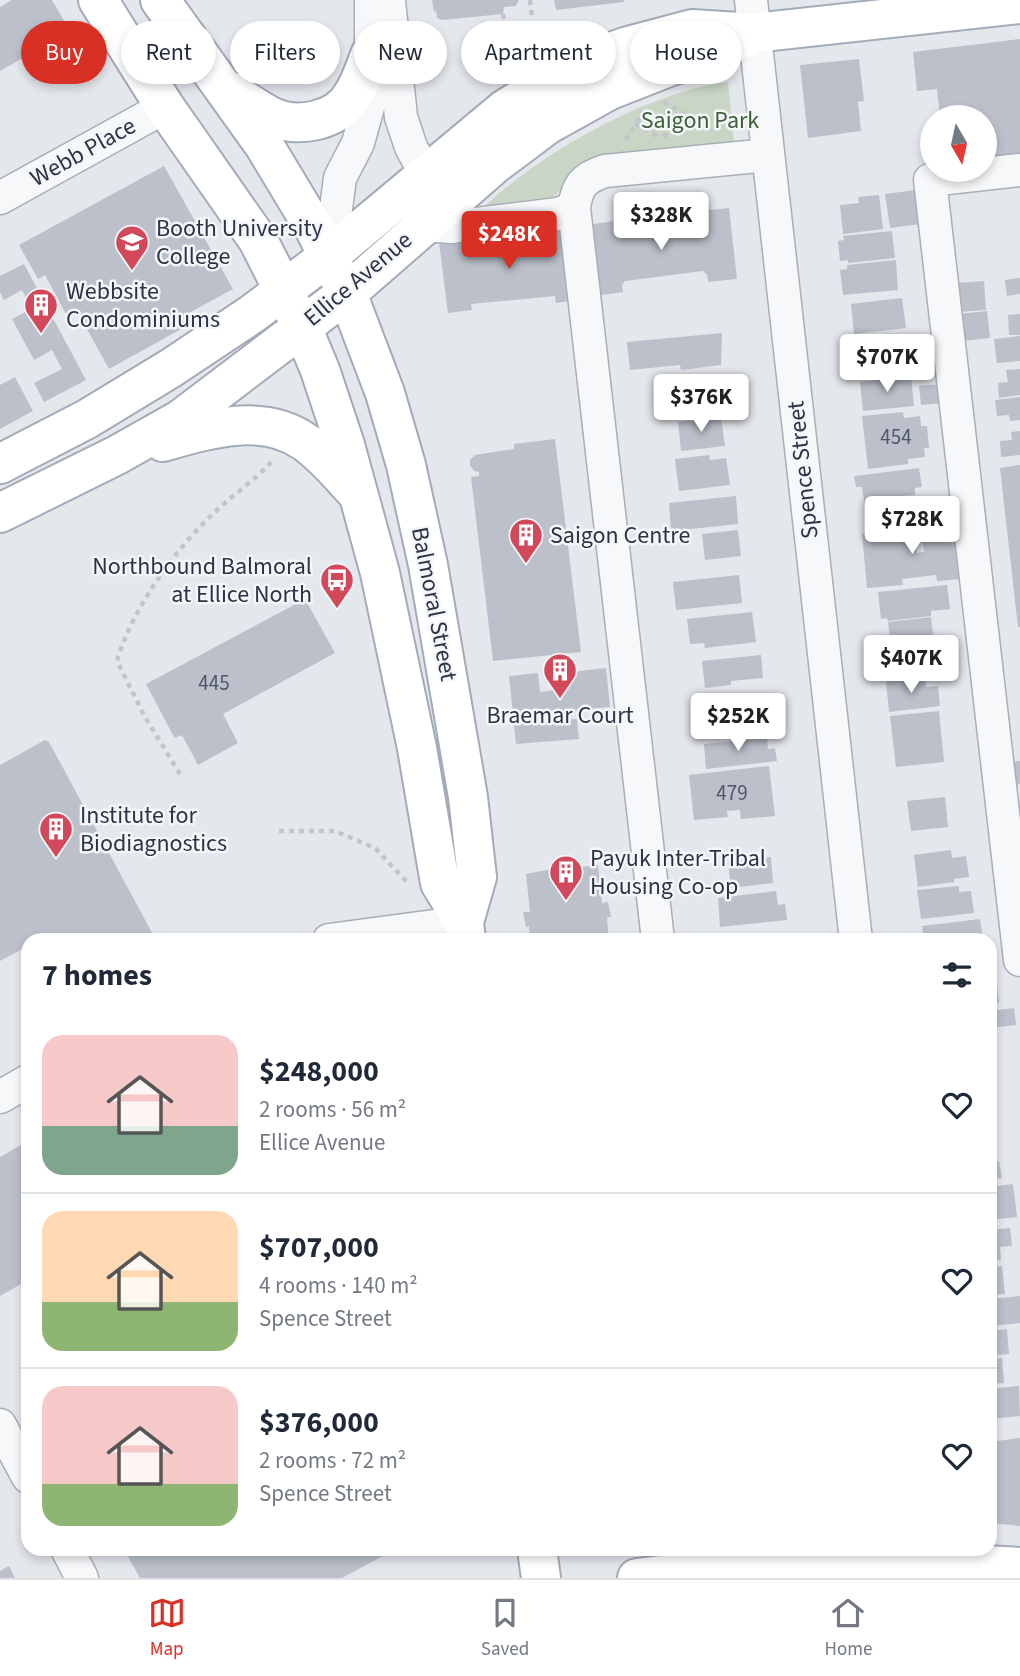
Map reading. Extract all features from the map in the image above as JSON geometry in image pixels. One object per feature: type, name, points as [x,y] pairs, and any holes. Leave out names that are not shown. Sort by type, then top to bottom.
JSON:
[{"type":"main road","name":"Balmoral Street","points":[[98,0],[165,107],[258,240],[302,327],[332,406],[360,496],[395,640],[440,883],[465,931]]},
{"type":"main road","name":"Balmoral Street","points":[[160,0],[284,175],[330,255],[347,293],[397,429],[428,565],[468,797],[477,877],[465,931]]},
{"type":"main road","name":"Ellice Avenue","points":[[0,464],[87,419],[252,314],[330,255],[505,109],[564,72],[594,58],[692,29],[753,17],[1020,4]]},
{"type":"main road","name":"Ellice Avenue","points":[[0,513],[117,456],[181,419],[347,293],[423,225],[522,143],[610,90],[702,57],[753,17]]},
{"type":"main road","points":[[219,83],[270,116],[296,122],[316,120],[341,109],[353,96],[358,84]]},
{"type":"main road","points":[[117,456],[220,428],[259,425],[293,434],[308,443],[360,496]]},
{"type":"main road","points":[[538,1556],[541,1578]]},
{"type":"main road","points":[[636,1578],[728,1558],[1020,1567]]},
{"type":"street","points":[[371,0],[371,21]]},
{"type":"street","points":[[389,0],[401,117],[411,147],[426,175]]},
{"type":"street","name":"Spence Street","points":[[753,17],[855,933]]},
{"type":"street","points":[[330,255],[340,178],[358,143],[371,96],[371,84]]},
{"type":"street","name":"Webb Place","points":[[0,198],[165,107]]},
{"type":"street","points":[[657,933],[574,208],[581,185],[589,176],[608,171],[768,155]]},
{"type":"street","points":[[1020,170],[930,180],[1020,960]]},
{"type":"street","points":[[423,225],[451,227],[558,214],[574,208]]},
{"type":"street","points":[[435,933],[465,931]]},
{"type":"street","points":[[0,1097],[21,1085]]},
{"type":"street","points":[[0,1425],[21,1464]]},
{"type":"street","points":[[71,1556],[82,1578]]},
{"type":"path","points":[[530,0],[532,17]]},
{"type":"path","points":[[503,14],[504,20]]},
{"type":"path","points":[[662,100],[720,134]]},
{"type":"path","points":[[608,171],[646,104]]},
{"type":"path","points":[[635,124],[663,139],[681,112]]},
{"type":"path","points":[[180,774],[145,717],[117,661],[123,638],[172,558],[215,512],[264,470],[276,453]]},
{"type":"path","points":[[279,831],[335,831],[375,848],[408,883]]},
{"type":"green space","name":"Saigon Park","points":[[728,84],[734,146],[568,182],[550,200],[475,216],[499,194],[558,150],[627,113],[696,88]]},
{"type":"building","points":[[12,0],[52,0],[64,21],[21,21],[21,59],[0,71],[0,7]]},
{"type":"building","points":[[432,0],[519,0],[516,6],[504,7],[503,14],[442,20],[437,18],[436,11],[434,12]]},
{"type":"building","points":[[554,0],[624,0],[624,2],[556,10]]},
{"type":"building","points":[[1020,39],[1020,155],[998,158],[998,105],[939,105],[937,89],[917,91],[913,52]]},
{"type":"building","points":[[859,59],[864,101],[858,102],[861,131],[808,138],[800,65]]},
{"type":"building","name":"Booth University College","points":[[164,166],[233,289],[187,314],[192,323],[109,369],[77,311],[67,316],[45,275],[38,279],[19,245]]},
{"type":"building","points":[[916,190],[920,224],[890,228],[885,194]]},
{"type":"building","points":[[879,195],[883,229],[843,234],[840,205],[859,203],[858,197]]},
{"type":"building","points":[[729,208],[737,279],[708,282],[703,271],[625,281],[622,285],[623,292],[594,296],[586,225],[615,221],[619,232],[698,222],[701,219],[700,211]]},
{"type":"building","points":[[571,230],[578,300],[556,303],[555,296],[471,304],[472,310],[448,313],[439,242],[476,239],[477,245],[548,237],[546,232]]},
{"type":"building","points":[[892,231],[895,258],[848,263],[848,260],[840,261],[838,241],[844,240],[843,236]]},
{"type":"building","points":[[896,260],[898,290],[843,295],[840,270],[847,269],[847,265]]},
{"type":"building","name":"Webbsite Condominiums","points":[[24,264],[86,380],[44,402],[34,383],[62,369],[52,350],[34,360],[12,319],[32,309],[22,290],[4,300],[0,292],[0,276]]},
{"type":"building","points":[[1020,278],[1020,294],[1007,296],[1005,280]]},
{"type":"building","points":[[984,281],[986,310],[959,312],[956,283]]},
{"type":"building","points":[[902,298],[906,328],[854,334],[851,304]]},
{"type":"building","points":[[987,311],[990,338],[962,341],[958,314]]},
{"type":"building","points":[[1020,314],[1020,335],[1009,335],[1008,315]]},
{"type":"building","points":[[722,333],[721,365],[681,370],[680,365],[630,370],[627,342]]},
{"type":"building","points":[[1020,336],[1020,361],[997,363],[994,339]]},
{"type":"building","points":[[907,337],[910,367],[859,372],[856,342]]},
{"type":"building","points":[[1020,369],[1020,395],[999,398],[998,383],[1008,382],[1006,370]]},
{"type":"building","points":[[911,376],[914,406],[863,411],[860,382]]},
{"type":"building","points":[[15,377],[33,411],[0,429],[0,385]]},
{"type":"building","points":[[726,377],[729,406],[676,412],[675,404],[667,405],[666,391],[674,390],[673,382]]},
{"type":"building","points":[[941,384],[942,403],[921,405],[919,386]]},
{"type":"building","points":[[1020,397],[1020,420],[1010,421],[1009,415],[997,416],[995,400]]},
{"type":"building","points":[[903,412],[904,418],[920,416],[921,426],[927,426],[929,448],[924,448],[925,457],[908,459],[908,464],[868,469],[862,416]]},
{"type":"building","points":[[721,417],[725,446],[681,451],[678,422]]},
{"type":"building","points":[[1020,431],[1020,455],[1001,457],[1000,441],[1012,440],[1011,432]]},
{"type":"building","name":"Saigon Centre","points":[[555,439],[581,652],[493,661],[471,477],[479,476],[479,472],[474,471],[470,460],[475,455],[514,449],[514,444]]},
{"type":"building","points":[[709,455],[710,460],[726,458],[730,485],[679,491],[675,459]]},
{"type":"building","points":[[1020,465],[1020,627],[1018,627],[1000,468]]},
{"type":"building","points":[[919,468],[922,487],[915,488],[915,495],[902,496],[903,503],[865,508],[862,487],[856,487],[854,476]]},
{"type":"building","points":[[736,496],[738,524],[671,531],[669,503]]},
{"type":"building","points":[[957,523],[963,579],[937,581],[936,575],[902,579],[903,585],[867,588],[862,534],[896,531],[896,536],[915,537],[917,553],[924,552],[921,527]]},
{"type":"building","points":[[738,530],[741,556],[705,560],[702,534]]},
{"type":"building","points":[[739,575],[742,603],[676,610],[673,582]]},
{"type":"building","points":[[947,585],[950,609],[931,611],[931,616],[888,621],[887,618],[881,619],[878,592]]},
{"type":"building","points":[[305,599],[335,653],[223,714],[238,743],[198,765],[182,735],[175,738],[173,735],[146,684]]},
{"type":"building","points":[[752,612],[756,642],[705,648],[704,643],[690,644],[687,619]]},
{"type":"building","points":[[931,617],[934,643],[891,648],[888,622]]},
{"type":"building","points":[[930,646],[933,666],[880,673],[878,652]]},
{"type":"building","points":[[761,655],[763,678],[731,681],[731,685],[705,688],[702,661]]},
{"type":"building","name":"Braemar Court","points":[[606,668],[610,707],[546,713],[547,721],[577,719],[579,739],[516,744],[509,676],[538,673],[540,692],[556,690],[554,674]]},
{"type":"building","points":[[925,676],[926,687],[938,686],[940,706],[889,712],[886,681]]},
{"type":"building","points":[[733,697],[733,704],[765,702],[767,721],[718,726],[715,698]]},
{"type":"building","points":[[939,711],[944,762],[896,767],[890,716]]},
{"type":"building","points":[[767,738],[768,749],[775,748],[777,761],[706,769],[704,744]]},
{"type":"building","name":"Institute for Biodiagnostics","points":[[45,740],[49,742],[152,933],[21,933],[21,950],[0,961],[0,765]]},
{"type":"building","points":[[1020,761],[1020,784],[1010,785],[1007,762]]},
{"type":"building","points":[[769,766],[775,816],[741,819],[740,810],[727,811],[728,817],[694,820],[689,775]]},
{"type":"building","points":[[945,797],[948,827],[911,831],[907,801]]},
{"type":"building","points":[[951,850],[952,858],[966,856],[969,877],[918,887],[914,855]]},
{"type":"building","points":[[771,857],[773,883],[731,888],[728,861]]},
{"type":"building","name":"Payuk Inter-Tribal Housing Co-op","points":[[571,865],[574,868],[598,865],[602,903],[608,902],[611,917],[607,917],[608,933],[530,933],[523,912],[530,912],[526,874]]},
{"type":"building","points":[[959,886],[959,892],[971,891],[974,913],[921,919],[917,890]]},
{"type":"building","points":[[776,891],[778,905],[785,904],[787,920],[720,927],[718,898]]},
{"type":"building","points":[[980,919],[982,933],[923,933],[922,926]]},
{"type":"building","points":[[1014,1008],[1016,1025],[997,1027],[997,1010]]},
{"type":"building","points":[[21,1145],[21,1284],[0,1296],[0,1157]]},
{"type":"building","points":[[999,1161],[1002,1178],[997,1178]]},
{"type":"building","points":[[1013,1184],[1017,1217],[997,1219],[997,1186]]},
{"type":"building","points":[[1010,1228],[1012,1246],[1000,1247],[1001,1260],[997,1260],[997,1229]]},
{"type":"building","points":[[997,1266],[1002,1266],[1005,1294],[997,1295]]},
{"type":"building","points":[[1020,1296],[1020,1323],[997,1325],[997,1298]]},
{"type":"building","points":[[1007,1329],[1009,1354],[997,1355],[997,1330]]},
{"type":"building","points":[[997,1358],[1002,1358],[1004,1383],[997,1384]]},
{"type":"building","points":[[1019,1386],[1020,1416],[997,1418],[997,1388]]},
{"type":"building","points":[[1020,1438],[1020,1526],[997,1524],[997,1441]]},
{"type":"building","points":[[128,1556],[383,1556],[342,1578],[140,1578]]},
{"type":"building","points":[[9,1566],[15,1578],[0,1578],[0,1571]]},
{"type":"place","name":"Booth University College","points":[[132,272]]},
{"type":"place","name":"Webbsite Condominiums","points":[[41,335]]},
{"type":"place","name":"Saigon Centre","points":[[526,565]]},
{"type":"place","name":"Northbound Balmoral at Ellice North","points":[[337,610]]},
{"type":"place","name":"Braemar Court","points":[[560,700]]},
{"type":"place","name":"Institute for Biodiagnostics","points":[[56,859]]},
{"type":"place","name":"Payuk Inter-Tribal Housing Co-op","points":[[566,902]]}]
